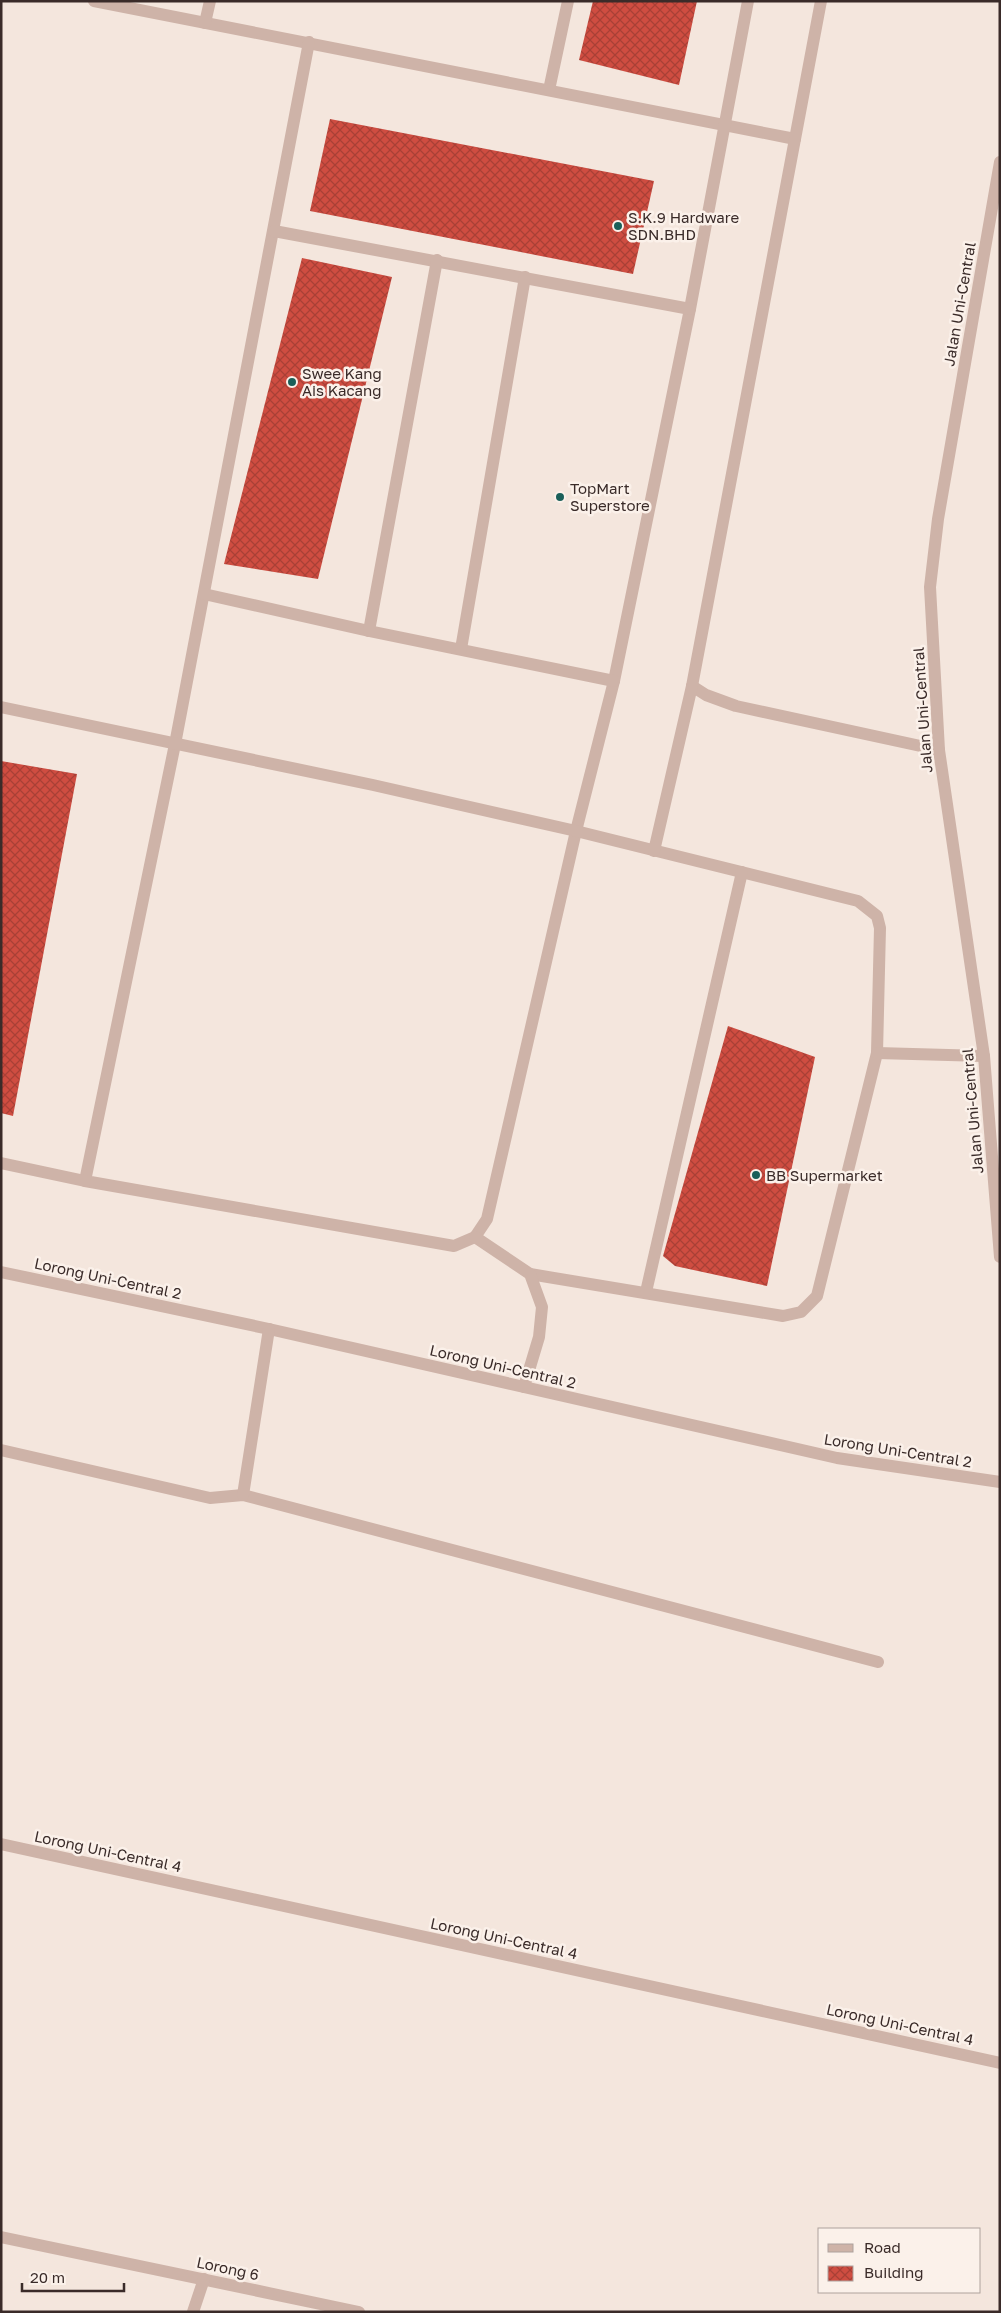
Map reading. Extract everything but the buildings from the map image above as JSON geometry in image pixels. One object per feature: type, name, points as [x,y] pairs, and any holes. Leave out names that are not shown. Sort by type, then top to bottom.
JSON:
[{"type":"street","points":[[94,1],[795,139]]},
{"type":"street","points":[[205,23],[210,1]]},
{"type":"street","points":[[549,90],[568,1]]},
{"type":"street","points":[[1,1163],[85,1181],[454,1246],[475,1237],[488,1219],[576,831],[614,681],[690,309],[748,1]]},
{"type":"street","points":[[654,851],[692,686],[821,1]]},
{"type":"street","points":[[85,1181],[175,744],[309,42]]},
{"type":"street","name":"Jalan Uni-Central","points":[[1000,162],[938,519],[930,588],[939,750],[984,1056],[1000,1256]]},
{"type":"street","points":[[274,231],[437,260],[690,309]]},
{"type":"street","points":[[369,631],[437,260]]},
{"type":"street","points":[[461,649],[525,277]]},
{"type":"street","points":[[204,594],[369,631],[614,681]]},
{"type":"street","points":[[692,686],[706,695],[736,706],[939,750]]},
{"type":"street","points":[[1,707],[576,831],[858,900],[877,916],[880,928],[877,1054],[817,1296],[801,1312],[783,1316],[530,1274],[475,1237]]},
{"type":"street","points":[[646,1292],[742,872]]},
{"type":"street","points":[[877,1054],[984,1056]]},
{"type":"street","name":"Lorong Uni-Central 2","points":[[1,1272],[269,1329],[837,1458],[1000,1482]]},
{"type":"street","points":[[524,1387],[538,1337],[542,1307],[530,1274]]},
{"type":"street","points":[[243,1495],[269,1329]]},
{"type":"street","points":[[1,1450],[210,1498],[243,1495],[878,1662]]},
{"type":"street","name":"Lorong Uni-Central 4","points":[[1,1844],[1000,2063]]},
{"type":"street","name":"Lorong 6","points":[[1,2237],[359,2312]]},
{"type":"street","points":[[193,2312],[204,2279]]},
{"type":"place","name":"S.K.9 Hardware SDN.BHD","points":[[618,226]]},
{"type":"place","name":"Swee Kang Ais Kacang","points":[[292,382]]},
{"type":"place","name":"TopMart Superstore","points":[[560,497]]},
{"type":"place","name":"BB Supermarket","points":[[756,1175]]}]
